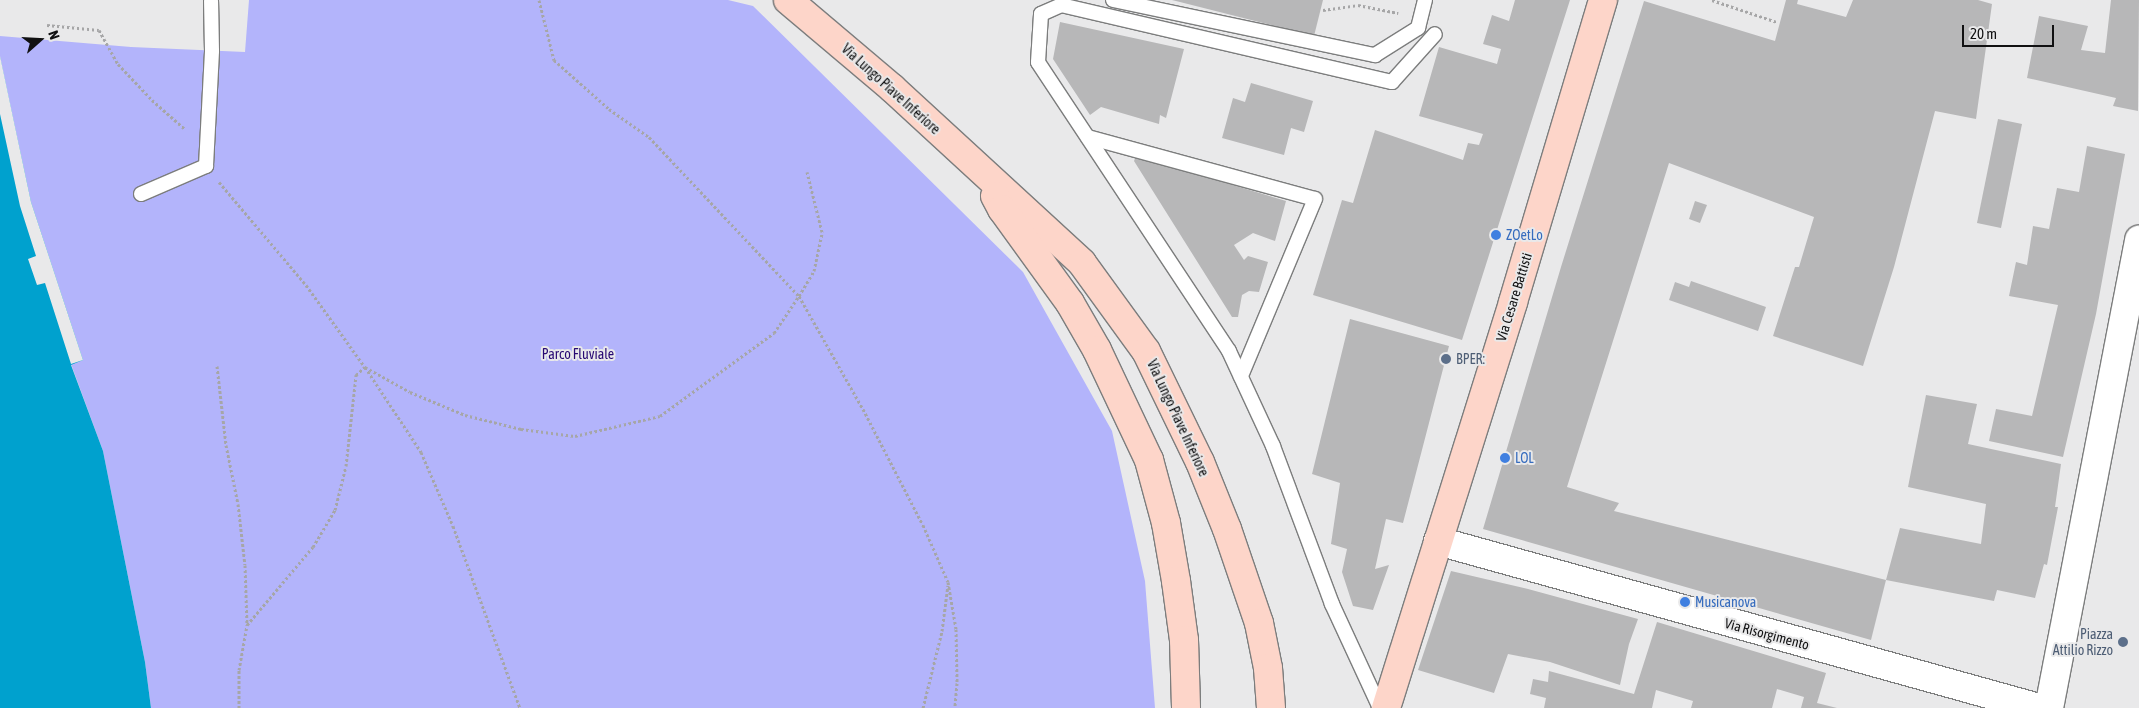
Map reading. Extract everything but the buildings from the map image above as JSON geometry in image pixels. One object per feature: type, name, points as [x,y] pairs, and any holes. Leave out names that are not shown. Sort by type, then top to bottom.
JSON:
[{"type":"main road","name":"Via Lungo Piave Inferiore","points":[[788,0],[892,88],[1082,263],[1146,351],[1200,462],[1227,528],[1259,624],[1268,668],[1271,708]]},
{"type":"main road","name":"Via Cesare Battisti","points":[[1386,708],[1513,302],[1603,0]]},
{"type":"main road","name":"Via Lungo Piave Inferiore","points":[[992,180],[995,194],[1002,209],[1070,303],[1097,350],[1149,460],[1166,523],[1176,580],[1184,640],[1186,708]]},
{"type":"street","points":[[2049,708],[2138,255]]},
{"type":"street","name":"Via Risorgimento","points":[[1438,541],[2039,708]]},
{"type":"lane","points":[[1113,0],[1375,56],[1418,28],[1425,0]]},
{"type":"lane","points":[[141,194],[206,166],[212,51],[211,1]]},
{"type":"lane","points":[[1380,708],[1332,604],[1273,446],[1229,351],[1038,62],[1041,14],[1061,5],[1392,82],[1435,34]]},
{"type":"lane","points":[[1088,137],[1315,199],[1240,376]]},
{"type":"path","points":[[539,0],[554,60],[609,109],[649,137],[799,296],[863,409],[923,525],[948,582],[956,629],[957,683],[955,708]]},
{"type":"path","points":[[1712,0],[1777,22]]},
{"type":"path","points":[[1323,10],[1358,5],[1404,14],[1418,28]]},
{"type":"path","points":[[47,26],[99,30],[118,64],[152,100],[186,130],[206,166],[306,285],[365,366],[421,452],[453,526],[520,708]]},
{"type":"path","points":[[365,366],[410,392],[465,416],[521,429],[575,436],[660,416],[774,333],[799,296],[814,271],[822,232],[807,172]]},
{"type":"path","points":[[217,366],[226,445],[240,522],[245,565],[247,625],[239,670],[239,708]]},
{"type":"path","points":[[247,625],[313,547],[335,510],[346,466],[356,375],[365,366]]},
{"type":"path","points":[[923,708],[942,631],[948,582]]},
{"type":"green space","name":"Parco Fluviale","points":[[249,0],[728,0],[753,6],[1023,272],[1112,431],[1145,581],[1155,708],[151,708],[145,662],[103,451],[71,364],[83,360],[31,202],[0,57],[0,36],[131,47],[245,52]]},
{"type":"shaded area","points":[[0,57],[31,202],[83,360],[71,365],[103,451],[145,662],[151,708],[0,708]]},
{"type":"pier","points":[[0,56],[31,202],[83,360],[71,364],[45,283],[37,285],[28,259],[36,256],[20,206],[0,114]]},
{"type":"place","name":"ZOetLo","points":[[1496,235]]},
{"type":"place","name":"BPER:","points":[[1446,359]]},
{"type":"place","name":"LOL","points":[[1505,458]]},
{"type":"place","name":"Musicanova","points":[[1685,602]]},
{"type":"place","name":"Piazza Attilio Rizzo","points":[[2123,642]]}]
